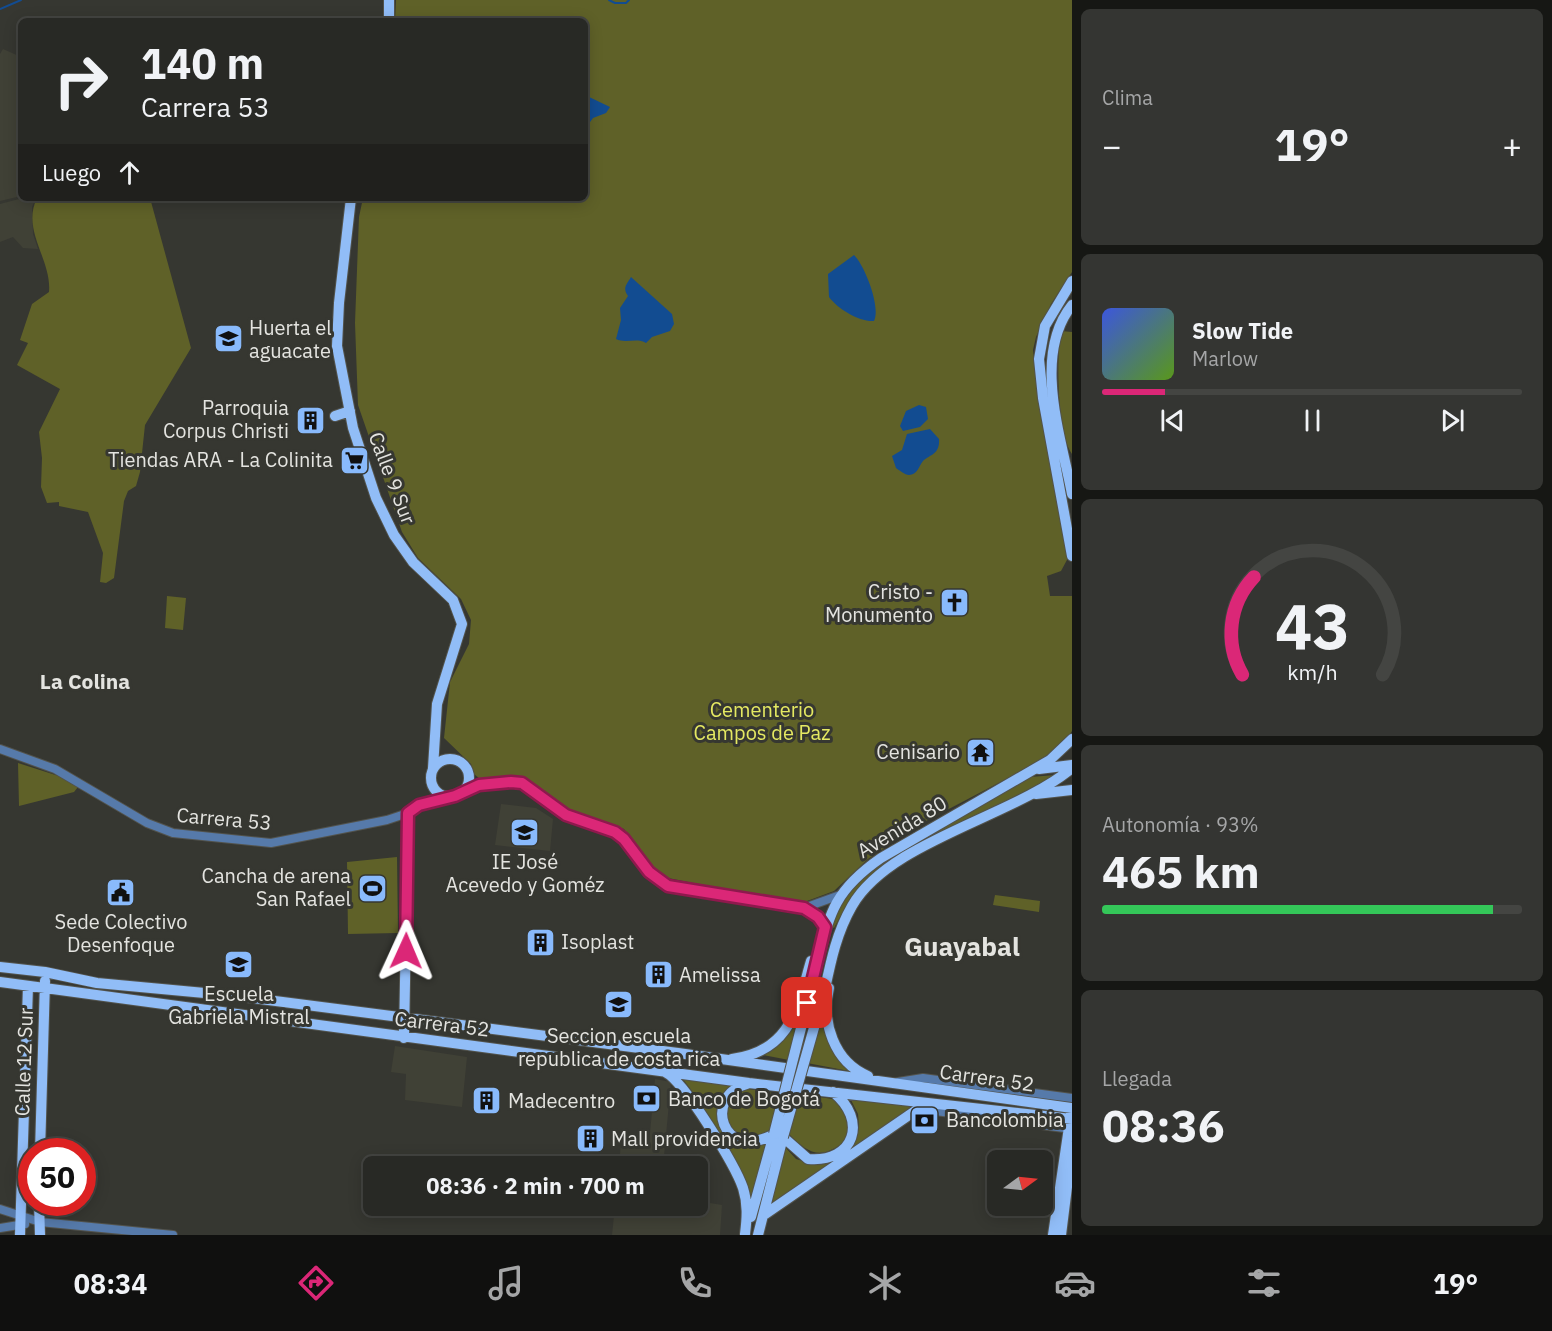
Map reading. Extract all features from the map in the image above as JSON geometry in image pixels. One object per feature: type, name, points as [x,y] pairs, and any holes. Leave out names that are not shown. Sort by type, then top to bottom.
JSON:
[{"type":"main road","points":[[389,18],[390,0]]},
{"type":"main road","name":"Calle 9 Sur","points":[[351,201],[339,303],[337,346],[350,411],[368,478],[394,535],[413,562],[453,600],[462,624],[441,685],[437,704],[433,768]]},
{"type":"main road","points":[[1072,281],[1046,326],[1039,359],[1043,399],[1072,556]]},
{"type":"main road","points":[[1072,305],[1055,332],[1051,352],[1052,385],[1072,489]]},
{"type":"main road","points":[[335,416],[350,411]]},
{"type":"main road","name":"Avenida 80","points":[[758,1235],[825,927],[840,895],[856,876],[881,858],[1036,769],[1062,750],[1072,739]]},
{"type":"main road","points":[[432,783],[436,790],[446,796],[455,796],[466,784],[465,767],[450,759],[434,745]]},
{"type":"main road","points":[[1062,750],[1064,756],[1072,760]]},
{"type":"main road","points":[[423,803],[432,783],[433,768],[439,762],[450,759]]},
{"type":"main road","points":[[1036,769],[1072,767]]},
{"type":"main road","name":"Avenida 80","points":[[745,1234],[825,989],[832,951],[852,905],[878,874],[944,837],[1033,794],[1072,767]]},
{"type":"main road","points":[[1033,794],[1072,790]]},
{"type":"main road","name":"Carrera 53","points":[[408,813],[423,803],[446,796]]},
{"type":"main road","points":[[404,1038],[408,813]]},
{"type":"main road","points":[[720,1060],[735,1059],[761,1051],[782,1035],[798,1008],[815,947],[825,927]]},
{"type":"main road","points":[[841,928],[827,996],[827,1019],[831,1035],[844,1059],[859,1072],[876,1080]]},
{"type":"main road","name":"Carrera 52","points":[[0,967],[45,972],[97,983],[237,996],[876,1080],[1005,1094],[1071,1119]]},
{"type":"main road","name":"Calle 12 Sur","points":[[40,1138],[45,972]]},
{"type":"main road","name":"Carrera 52","points":[[0,982],[404,1038],[659,1069],[748,1083],[1071,1119]]},
{"type":"main road","name":"Calle 12 Sur","points":[[20,1225],[28,986]]},
{"type":"main road","points":[[659,1069],[673,1076],[686,1090],[742,1185],[748,1207],[745,1234]]},
{"type":"main road","points":[[748,1083],[732,1090],[723,1104],[722,1113],[726,1130],[731,1137],[745,1142],[778,1136],[808,1159],[828,1158],[846,1147],[851,1139],[854,1120],[843,1100],[832,1092]]},
{"type":"main road","points":[[764,1215],[915,1111],[924,1110]]},
{"type":"main road","points":[[1053,1235],[1071,1119]]},
{"type":"main road","points":[[1061,1235],[1072,1147]]},
{"type":"main road","points":[[40,1216],[40,1235]]},
{"type":"street","points":[[1064,451],[1072,459]]},
{"type":"street","name":"Carrera 53","points":[[0,749],[55,769],[147,823],[173,833],[271,843],[387,820],[408,813]]},
{"type":"street","points":[[466,784],[511,782],[531,788],[560,812],[615,832],[624,839],[649,872],[668,886],[804,908],[818,917],[825,927]]},
{"type":"street","points":[[804,908],[840,895]]},
{"type":"street","name":"Carrera 52","points":[[1005,1094],[1072,1098]]},
{"type":"street","name":"Carrera 52","points":[[916,1101],[924,1110],[1071,1119]]},
{"type":"street","points":[[0,1209],[20,1225]]},
{"type":"street","points":[[0,1228],[40,1222],[173,1235]]},
{"type":"shaded area","points":[[3,49],[18,56],[18,197],[0,201],[0,54]]},
{"type":"shaded area","points":[[18,199],[35,201],[32,207],[33,234],[38,249],[23,248],[13,237],[0,242],[0,204]]},
{"type":"shaded area","name":"IE José Acevedo y Goméz","points":[[501,804],[536,808],[553,819],[550,851],[495,845]]},
{"type":"shaded area","points":[[395,1046],[467,1057],[462,1107],[405,1100],[406,1074],[391,1072]]},
{"type":"shaded area","points":[[655,1079],[671,1082],[664,1156],[620,1156],[621,1141],[649,1144]]},
{"type":"shaded area","points":[[708,1203],[722,1205],[720,1235],[612,1235],[614,1216],[708,1216]]},
{"type":"green space","name":"Cementerio Campos de Paz","points":[[396,0],[1072,0],[1072,272],[1051,304],[1036,337],[1033,350],[1039,403],[1068,558],[1061,571],[1047,576],[1050,596],[1072,596],[1072,731],[1063,744],[1044,759],[924,822],[868,859],[834,891],[799,904],[658,876],[638,852],[624,829],[569,812],[513,780],[480,779],[474,774],[471,764],[444,738],[450,682],[469,644],[471,620],[461,599],[418,558],[402,532],[358,405],[355,323],[359,217],[362,201],[588,201],[588,18],[395,18]]},
{"type":"green space","points":[[36,201],[151,201],[191,348],[145,425],[140,472],[136,486],[128,491],[124,501],[114,578],[106,583],[100,582],[103,553],[88,512],[59,506],[59,502],[47,503],[41,487],[42,458],[39,432],[60,389],[17,365],[28,343],[20,340],[32,304],[49,292],[49,280],[35,233],[33,210]]},
{"type":"green space","points":[[1061,331],[1072,332],[1072,454],[1063,429],[1059,394],[1058,359]]},
{"type":"green space","points":[[167,596],[186,598],[183,630],[165,628]]},
{"type":"green space","points":[[18,763],[68,779],[78,787],[74,792],[19,806]]},
{"type":"green space","points":[[1056,775],[898,858],[874,874],[851,897],[834,928],[829,925],[840,900],[866,872],[1030,777]]},
{"type":"green space","name":"Cancha de arena San Rafael","points":[[397,857],[398,933],[348,934],[347,862]]},
{"type":"green space","points":[[995,895],[1040,901],[1039,912],[993,905]]},
{"type":"green space","points":[[823,1005],[840,1061],[849,1071],[807,1063]]},
{"type":"green space","points":[[799,1016],[789,1060],[763,1055],[787,1035]]},
{"type":"green space","points":[[678,1073],[733,1084],[723,1095],[718,1107],[718,1119],[724,1134],[738,1146],[766,1142],[752,1200],[720,1134]]},
{"type":"green space","points":[[742,1088],[779,1094],[769,1134],[751,1140],[731,1129],[728,1106]]},
{"type":"green space","points":[[798,1094],[840,1100],[850,1118],[848,1139],[839,1146],[823,1152],[810,1151],[796,1141],[788,1133]]},
{"type":"green space","points":[[850,1098],[913,1104],[912,1108],[769,1205],[784,1146],[796,1159],[806,1162],[851,1147],[856,1140],[859,1127],[858,1114]]},
{"type":"water","points":[[588,96],[610,107],[606,113],[593,118],[588,125]]},
{"type":"water","points":[[854,255],[863,268],[871,287],[876,315],[874,321],[849,314],[829,297],[828,274]]},
{"type":"water","points":[[631,277],[672,314],[674,324],[670,331],[652,337],[646,343],[616,339],[621,320],[620,308],[628,296],[625,288]]},
{"type":"water","points":[[919,405],[926,407],[928,419],[920,427],[903,431],[900,426],[906,411]]},
{"type":"water","points":[[930,429],[939,439],[936,451],[923,461],[912,475],[896,468],[892,456],[902,450],[907,434]]},
{"type":"waterway","points":[[0,9],[21,0]]},
{"type":"waterway","points":[[609,0],[615,3],[626,3],[629,0]]},
{"type":"place","name":"Huerta el aguacate","points":[[228,339]]},
{"type":"place","name":"Parroquia Corpus Christi","points":[[310,420]]},
{"type":"place","name":"Tiendas ARA - La Colinita","points":[[354,460]]},
{"type":"place","name":"Cristo - Monumento","points":[[954,603]]},
{"type":"place","name":"Cenisario","points":[[981,752]]},
{"type":"place","name":"IE José Acevedo y Goméz","points":[[525,832]]},
{"type":"place","name":"Cancha de arena San Rafael","points":[[372,888]]},
{"type":"place","name":"Sede Colectivo Desenfoque","points":[[121,892]]},
{"type":"place","name":"Isoplast","points":[[540,942]]},
{"type":"place","name":"Escuela Gabriela Mistral","points":[[239,964]]},
{"type":"place","name":"Amelissa","points":[[658,975]]},
{"type":"place","name":"Seccion escuela republica de costa rica","points":[[619,1005]]},
{"type":"place","name":"Banco de Bogotá","points":[[647,1099]]},
{"type":"place","name":"Madecentro","points":[[487,1101]]},
{"type":"place","name":"Bancolombia","points":[[925,1120]]},
{"type":"place","name":"Mall providencia","points":[[590,1139]]},
{"type":"district","name":"La Colina","points":[[85,682]]},
{"type":"district","name":"Guayabal","points":[[962,947]]},
{"type":"route","points":[[406,951],[408,813],[419,805],[446,796],[455,796],[465,789],[479,785],[497,782],[522,783],[554,809],[615,832],[632,848],[649,872],[668,886],[804,908],[818,917],[825,927],[822,948],[807,1003]]}]
